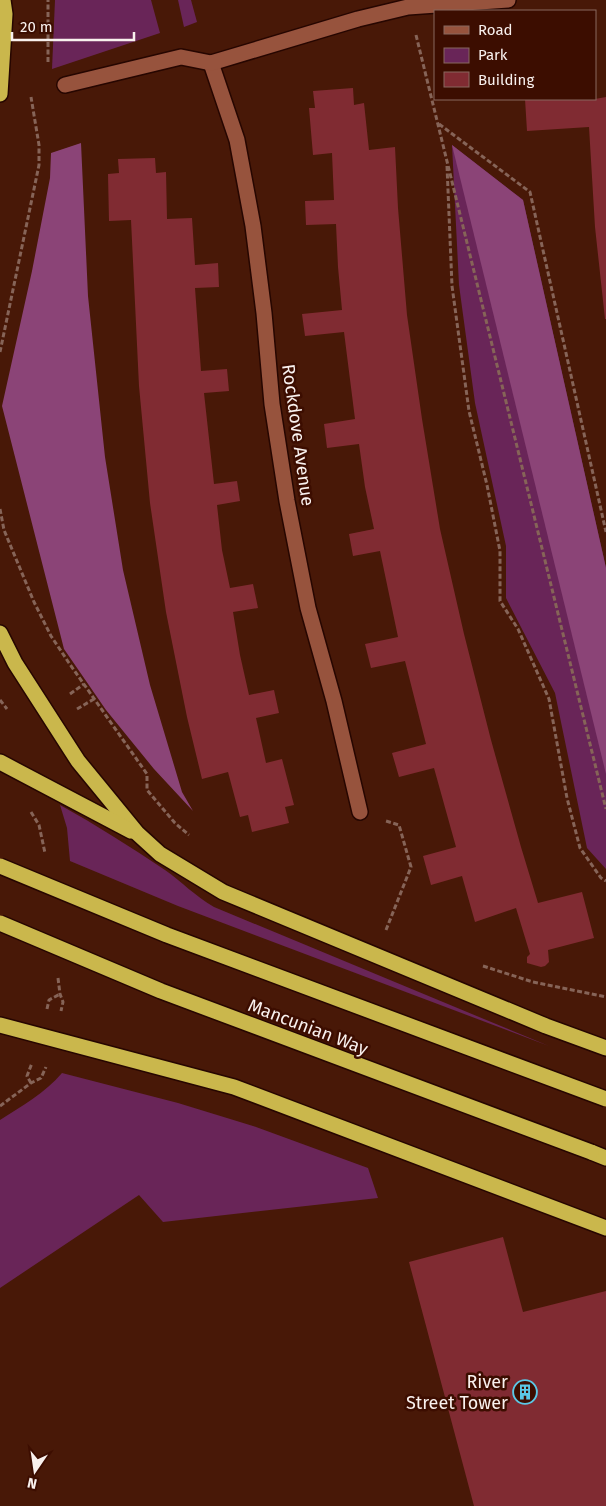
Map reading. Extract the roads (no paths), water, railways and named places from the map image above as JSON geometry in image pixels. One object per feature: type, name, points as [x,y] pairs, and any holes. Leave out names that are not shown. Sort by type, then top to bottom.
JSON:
[{"type":"highway","points":[[0,94],[4,0]]},
{"type":"highway","points":[[0,633],[15,664],[57,731],[137,834],[160,854],[223,892],[546,1026],[606,1048]]},
{"type":"highway","points":[[0,762],[137,834]]},
{"type":"highway","name":"Mancunian Way","points":[[0,866],[167,936],[606,1099]]},
{"type":"highway","name":"Mancunian Way","points":[[0,923],[170,995],[606,1158]]},
{"type":"highway","points":[[0,1025],[234,1087],[606,1228]]},
{"type":"street","points":[[65,85],[181,57],[211,63],[408,3],[508,0]]},
{"type":"street","name":"Rockdove Avenue","points":[[211,63],[237,140],[254,226],[272,404],[287,501],[308,608],[334,702],[360,812]]},
{"type":"place","name":"River Street Tower","points":[[525,1392]]}]
